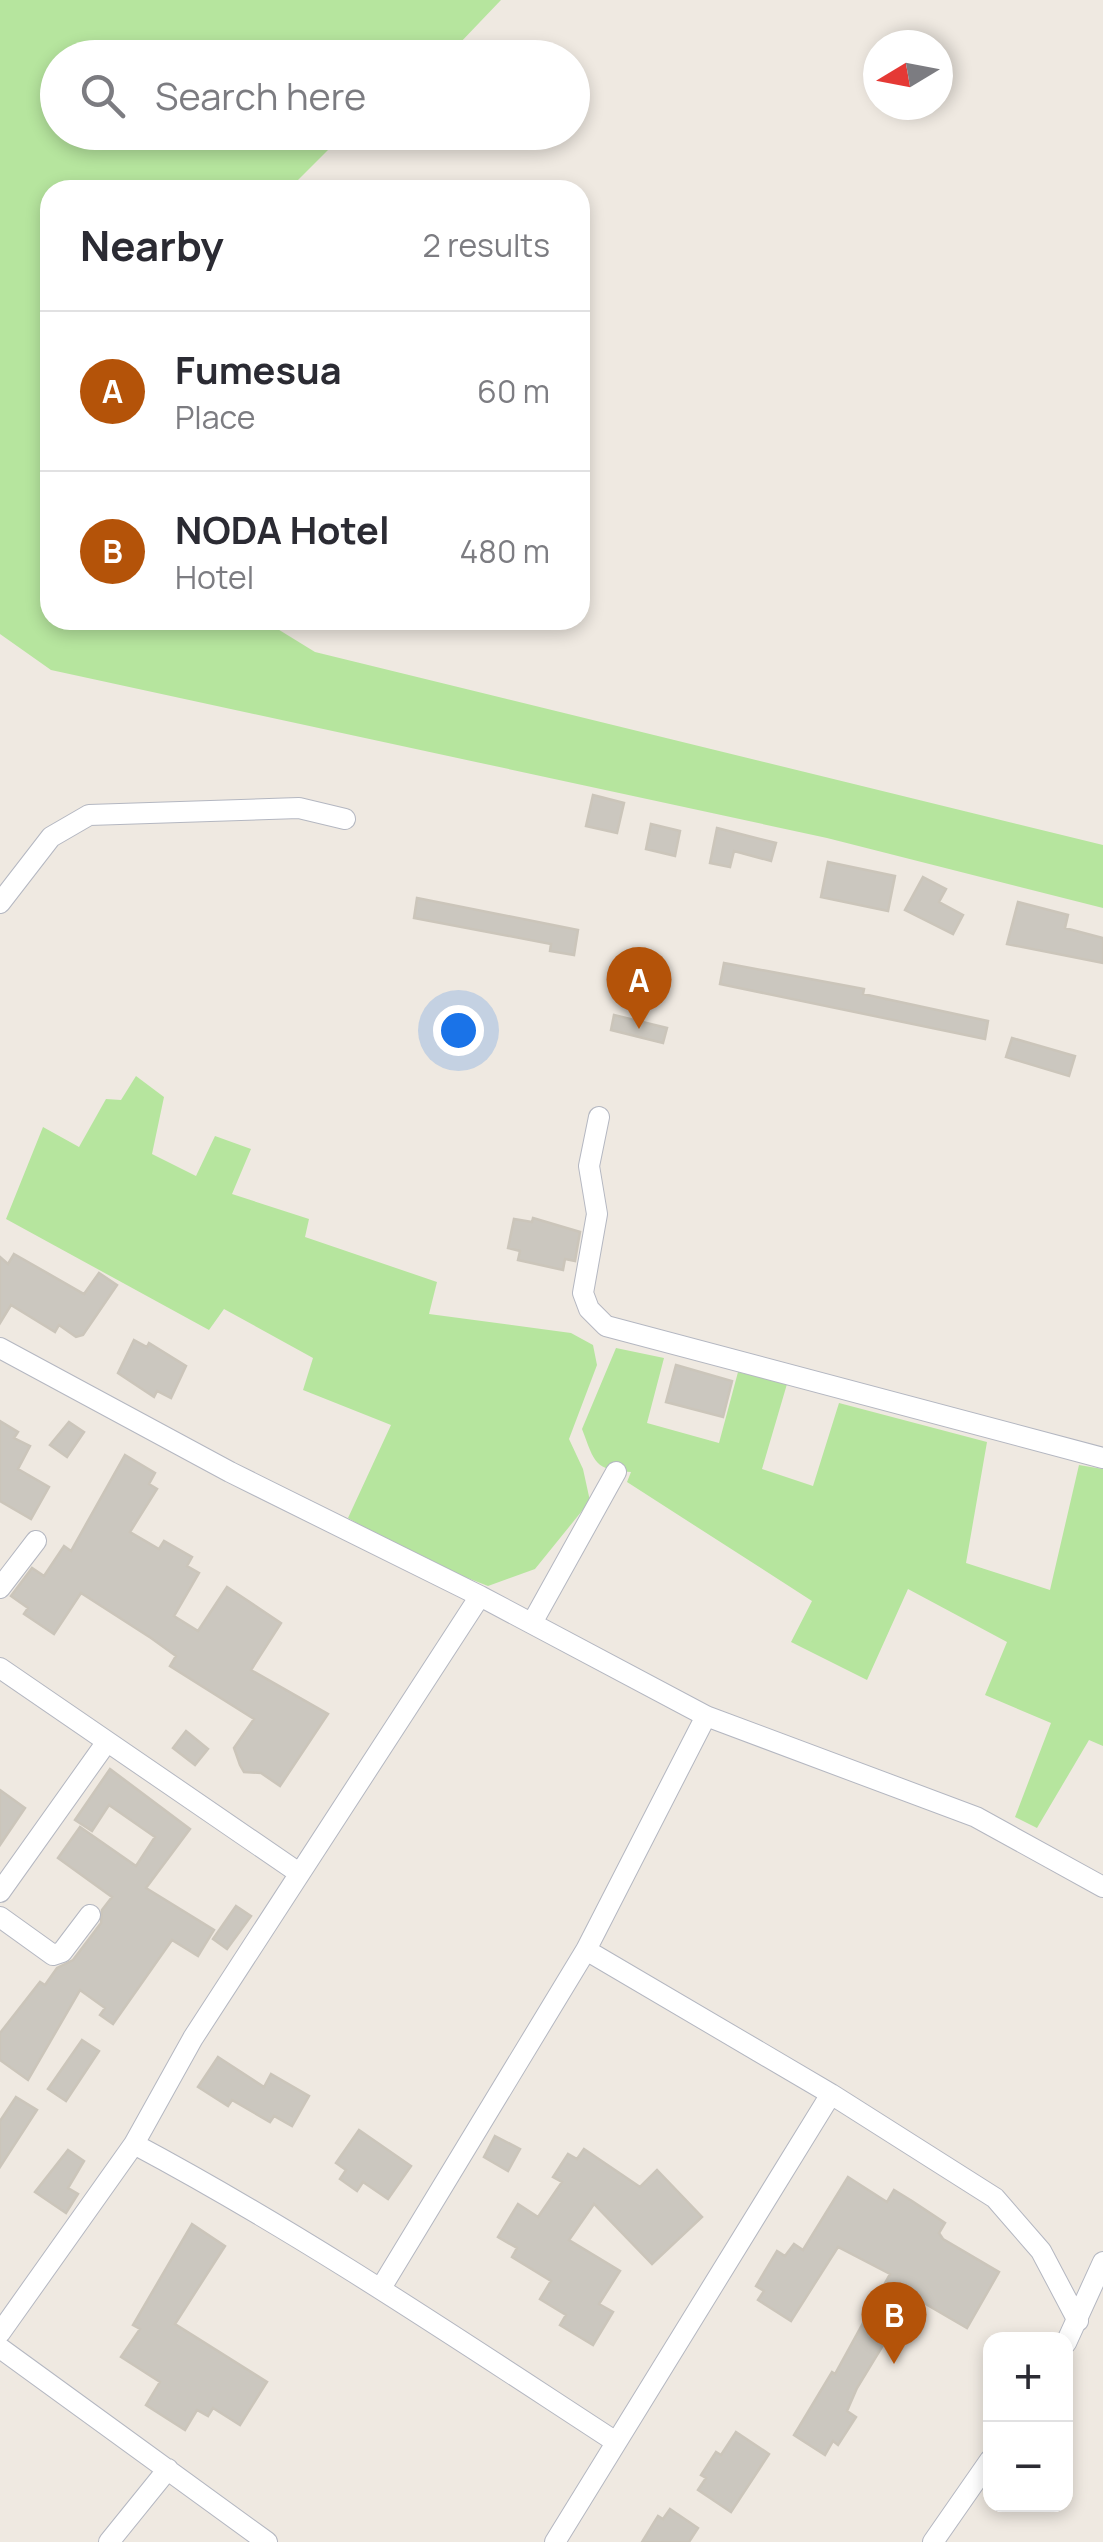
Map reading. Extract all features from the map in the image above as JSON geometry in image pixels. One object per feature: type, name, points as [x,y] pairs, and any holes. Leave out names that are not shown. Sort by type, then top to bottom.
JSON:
[{"type":"street","points":[[0,903],[51,837],[88,814],[299,808],[345,820]]},
{"type":"street","points":[[599,1116],[590,1166],[597,1214],[583,1293],[590,1309],[606,1326],[1103,1458]]},
{"type":"street","points":[[0,1348],[230,1472],[480,1596],[706,1716],[976,1817],[1103,1887]]},
{"type":"street","points":[[532,1623],[616,1472]]},
{"type":"street","points":[[0,1588],[36,1541]]},
{"type":"street","points":[[0,2334],[134,2144],[193,2038],[480,1596]]},
{"type":"street","points":[[0,1668],[299,1873]]},
{"type":"street","points":[[381,2288],[586,1950],[706,1716]]},
{"type":"street","points":[[0,1892],[106,1743]]},
{"type":"street","points":[[0,1916],[53,1955],[62,1952],[90,1915]]},
{"type":"street","points":[[586,1950],[831,2094],[995,2198],[1041,2251],[1078,2321]]},
{"type":"street","points":[[555,2542],[831,2094]]},
{"type":"street","points":[[134,2144],[214,2187],[381,2288],[616,2442]]},
{"type":"street","points":[[1072,2332],[1103,2262]]},
{"type":"street","points":[[0,2348],[268,2542]]},
{"type":"street","points":[[109,2542],[168,2469]]},
{"type":"street","points":[[933,2542],[983,2470]]},
{"type":"green space","points":[[0,0],[501,0],[463,40],[40,40],[40,150],[328,150],[298,180],[40,180],[40,630],[279,630],[315,652],[1103,845],[1103,908],[827,838],[51,670],[0,634]]},
{"type":"green space","points":[[136,1076],[164,1097],[152,1154],[196,1176],[215,1136],[251,1149],[232,1194],[309,1219],[305,1237],[437,1282],[429,1314],[571,1333],[593,1345],[597,1365],[569,1439],[583,1469],[590,1501],[535,1569],[488,1586],[419,1559],[348,1518],[391,1425],[303,1390],[313,1358],[224,1309],[209,1330],[6,1219],[43,1127],[79,1147],[106,1099],[121,1100]]},
{"type":"green space","points":[[616,1348],[664,1358],[647,1423],[719,1443],[738,1372],[787,1384],[762,1469],[813,1486],[839,1403],[987,1442],[966,1563],[1050,1590],[1079,1465],[1103,1469],[1103,1746],[1089,1740],[1037,1828],[1015,1817],[1051,1723],[985,1695],[1007,1642],[908,1589],[867,1680],[791,1642],[812,1601],[627,1482],[631,1472],[610,1469],[593,1457],[582,1429]]},
{"type":"building","points":[[593,795],[624,803],[617,833],[586,826]]},
{"type":"building","points":[[651,824],[680,831],[675,856],[646,849]]},
{"type":"building","points":[[717,828],[776,843],[771,861],[734,851],[730,867],[710,863]]},
{"type":"building","points":[[828,862],[895,876],[888,911],[821,897]]},
{"type":"building","points":[[923,877],[946,889],[939,902],[963,915],[953,934],[905,910]]},
{"type":"building","points":[[417,898],[578,930],[574,955],[550,951],[551,944],[414,918]]},
{"type":"building","points":[[1018,902],[1068,915],[1065,928],[1103,938],[1103,963],[1007,944]]},
{"type":"building","points":[[724,963],[864,989],[863,994],[988,1021],[985,1039],[720,984]]},
{"type":"building","points":[[614,1015],[667,1028],[663,1043],[611,1030]]},
{"type":"building","points":[[1012,1038],[1075,1056],[1069,1076],[1006,1057]]},
{"type":"building","points":[[533,1218],[580,1232],[575,1261],[565,1259],[563,1270],[518,1260],[520,1251],[508,1248],[514,1219],[532,1222]]},
{"type":"building","points":[[14,1254],[84,1294],[99,1273],[117,1285],[83,1335],[76,1337],[59,1325],[55,1332],[11,1305],[0,1323],[0,1257],[8,1264]]},
{"type":"building","points":[[134,1340],[147,1347],[149,1343],[186,1366],[171,1398],[157,1391],[154,1397],[118,1373]]},
{"type":"building","points":[[676,1365],[732,1381],[723,1417],[666,1402]]},
{"type":"building","points":[[0,1421],[18,1432],[14,1438],[30,1446],[18,1469],[49,1487],[31,1519],[0,1501]]},
{"type":"building","points":[[69,1422],[84,1432],[67,1457],[50,1445]]},
{"type":"building","points":[[125,1455],[155,1473],[149,1484],[157,1489],[130,1532],[159,1549],[164,1541],[192,1557],[187,1566],[199,1573],[174,1616],[198,1631],[227,1587],[281,1623],[251,1670],[328,1714],[280,1786],[261,1773],[244,1772],[240,1765],[234,1748],[254,1719],[170,1666],[176,1656],[151,1638],[81,1593],[54,1634],[24,1614],[28,1608],[11,1596],[32,1568],[44,1576],[64,1546],[71,1551]]},
{"type":"building","points":[[186,1731],[208,1749],[195,1765],[173,1748]]},
{"type":"building","points":[[110,1769],[190,1829],[146,1888],[214,1930],[198,1956],[172,1940],[113,2024],[100,2015],[105,2008],[80,1990],[28,2080],[0,2060],[0,2033],[40,1982],[45,1985],[57,1968],[73,1960],[101,1923],[102,1910],[112,1897],[58,1858],[80,1827],[136,1866],[155,1837],[109,1805],[92,1831],[75,1820]]},
{"type":"building","points":[[0,1790],[25,1808],[0,1845]]},
{"type":"building","points":[[236,1906],[251,1916],[227,1949],[213,1939]]},
{"type":"building","points":[[82,2040],[99,2051],[66,2101],[48,2089]]},
{"type":"building","points":[[218,2057],[264,2087],[271,2074],[309,2096],[292,2126],[274,2116],[270,2122],[232,2100],[228,2106],[198,2087]]},
{"type":"building","points":[[16,2097],[37,2110],[0,2167],[0,2121]]},
{"type":"building","points":[[359,2130],[411,2166],[388,2199],[363,2182],[357,2191],[340,2179],[346,2170],[336,2163]]},
{"type":"building","points":[[495,2136],[520,2149],[508,2171],[484,2157]]},
{"type":"building","points":[[584,2149],[640,2187],[657,2170],[702,2217],[652,2264],[594,2204],[569,2240],[620,2271],[599,2304],[613,2312],[593,2345],[560,2325],[566,2315],[540,2299],[551,2281],[512,2257],[517,2248],[498,2237],[518,2204],[538,2217],[562,2182],[553,2177],[568,2154],[577,2159]]},
{"type":"building","points":[[68,2150],[84,2161],[68,2188],[78,2194],[66,2213],[35,2192]]},
{"type":"building","points":[[848,2177],[887,2202],[894,2190],[912,2201],[945,2223],[939,2233],[943,2239],[999,2272],[967,2328],[917,2299],[896,2335],[891,2332],[857,2388],[847,2411],[856,2417],[838,2445],[833,2441],[825,2455],[794,2435],[832,2372],[835,2374],[890,2274],[838,2247],[791,2321],[758,2300],[764,2291],[756,2286],[777,2251],[785,2256],[794,2244],[803,2250]]},
{"type":"building","points":[[192,2224],[225,2246],[175,2324],[267,2382],[240,2425],[213,2408],[208,2416],[197,2410],[185,2430],[146,2405],[160,2382],[121,2357],[140,2329],[133,2325]]},
{"type":"building","points":[[736,2432],[769,2454],[731,2512],[698,2490],[706,2478],[701,2475],[716,2452],[721,2455]]},
{"type":"building","points":[[670,2509],[698,2528],[689,2542],[642,2542],[658,2516],[663,2519]]},
{"type":"place","name":"Fumesua","points":[[639,1029]]},
{"type":"place","name":"NODA Hotel","points":[[894,2364]]}]
